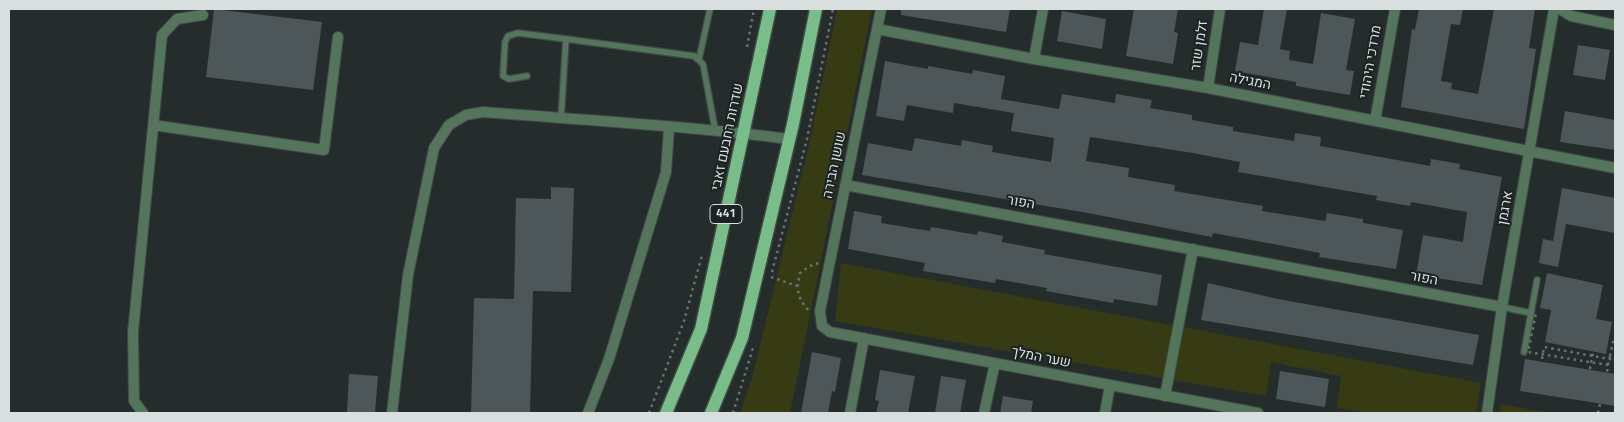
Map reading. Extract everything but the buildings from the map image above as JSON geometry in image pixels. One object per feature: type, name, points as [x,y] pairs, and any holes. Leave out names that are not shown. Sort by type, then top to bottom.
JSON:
[{"type":"main road","name":"שדרות רחבעם זאבי","points":[[666,413],[701,329],[770,9]]},
{"type":"main road","points":[[711,413],[742,338],[790,139],[816,9]]},
{"type":"street","name":"שושן הבירה","points":[[821,322],[844,185],[881,9]]},
{"type":"street","points":[[1034,59],[1043,9]]},
{"type":"street","name":"זלמן שזר","points":[[1208,88],[1220,9]]},
{"type":"street","name":"מרדכי היהודי","points":[[1375,121],[1394,9]]},
{"type":"street","name":"ארגמן","points":[[1487,413],[1502,308],[1554,9]]},
{"type":"street","points":[[1560,9],[1571,16],[1615,25]]},
{"type":"street","points":[[144,413],[134,400],[133,332],[162,35],[177,19],[203,15]]},
{"type":"street","name":"המגילה","points":[[877,29],[1034,59],[1208,88],[1615,168]]},
{"type":"street","points":[[153,124],[324,150],[338,37]]},
{"type":"street","points":[[392,413],[408,275],[434,148],[449,125],[466,115],[483,112],[669,128],[715,129],[790,139]]},
{"type":"street","points":[[588,413],[608,359],[666,172],[669,128]]},
{"type":"street","name":"הפור","points":[[844,185],[1502,308]]},
{"type":"street","points":[[1165,396],[1193,249]]},
{"type":"street","name":"שער המלך","points":[[821,322],[830,332],[1236,411],[1258,413]]},
{"type":"street","points":[[850,413],[864,338]]},
{"type":"street","points":[[984,413],[994,363]]},
{"type":"street","points":[[1105,413],[1110,385]]},
{"type":"lane","points":[[699,59],[710,9]]},
{"type":"lane","points":[[527,76],[509,79],[503,76],[505,42],[508,36],[518,33],[694,56],[703,64],[715,129]]},
{"type":"lane","points":[[561,118],[566,39]]},
{"type":"lane","points":[[1524,352],[1536,280]]},
{"type":"lane","points":[[1502,308],[1531,313]]},
{"type":"path","points":[[745,56],[754,9]]},
{"type":"path","points":[[650,413],[684,320],[704,249]]},
{"type":"path","points":[[821,322],[807,310],[798,298],[797,286],[800,273],[810,266],[830,260]]},
{"type":"path","points":[[771,277],[797,286]]},
{"type":"path","points":[[1531,313],[1536,313],[1528,352],[1608,365]]},
{"type":"path","points":[[1607,372],[1615,337],[1609,336]]},
{"type":"path","points":[[1542,359],[1544,347],[1615,360],[1615,357]]},
{"type":"path","points":[[1590,370],[1593,352]]},
{"type":"path","points":[[1598,413],[1600,404]]},
{"type":"green space","points":[[837,9],[872,9],[790,413],[740,413],[752,378],[810,141]]},
{"type":"green space","points":[[841,263],[1481,383],[1476,413],[1368,413],[1337,408],[1341,376],[1271,362],[1266,396],[835,321]]},
{"type":"green space","points":[[1501,404],[1549,413],[1499,413]]}]
